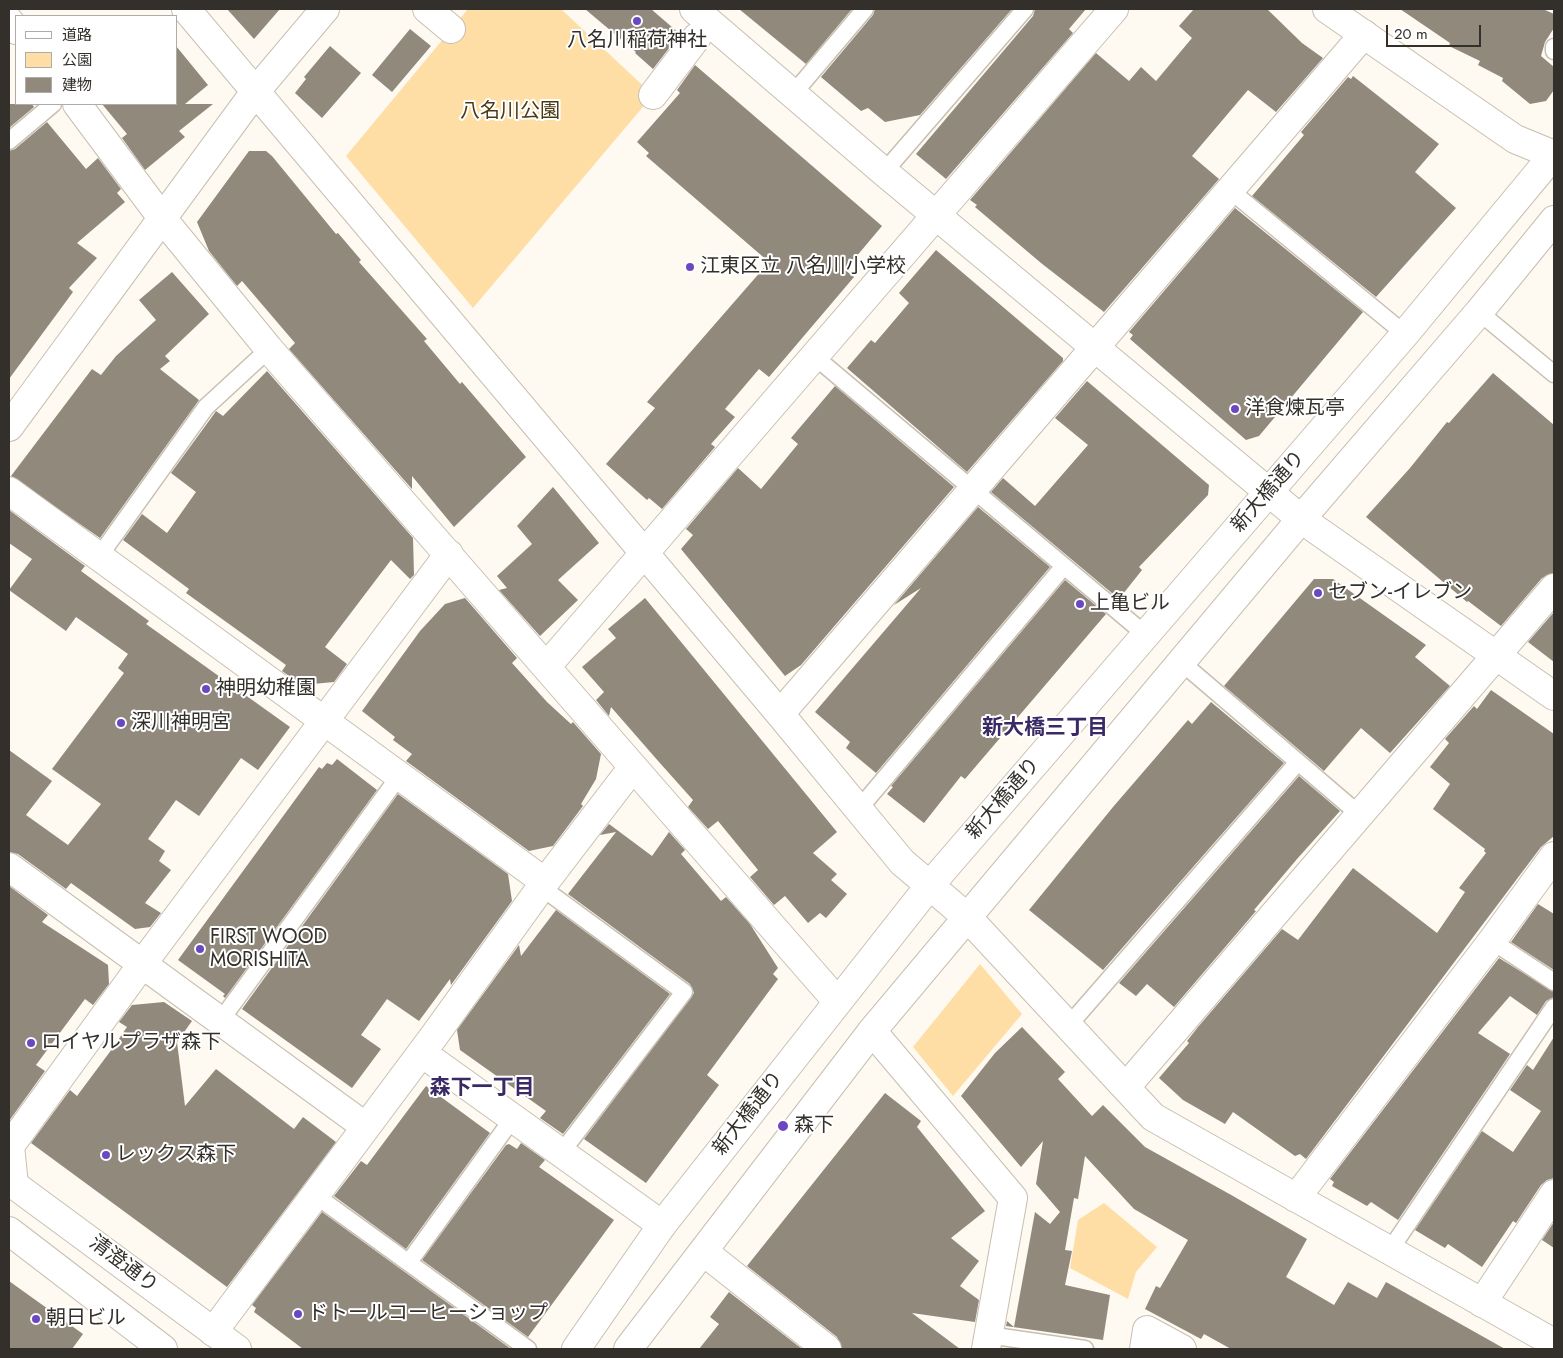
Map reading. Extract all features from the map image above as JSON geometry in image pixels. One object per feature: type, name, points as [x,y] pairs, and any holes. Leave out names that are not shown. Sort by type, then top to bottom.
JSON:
[{"type":"street","points":[[186,9],[780,714],[902,862],[968,918],[1153,1117],[1554,1343]]},
{"type":"street","points":[[9,427],[255,92],[325,9]]},
{"type":"street","points":[[427,9],[451,29]]},
{"type":"street","points":[[546,667],[1114,9]]},
{"type":"street","points":[[1327,9],[1515,139],[1554,155]]},
{"type":"street","points":[[653,94],[705,19],[884,172],[1301,519],[1554,696]]},
{"type":"street","points":[[780,714],[1364,34]]},
{"type":"street","points":[[78,105],[162,218],[269,349],[837,1001]]},
{"type":"street","name":"新大橋通り","points":[[576,1349],[662,1225],[930,885],[1405,334],[1554,155]]},
{"type":"street","name":"新大橋通り","points":[[628,1349],[872,1031],[1301,519],[1479,312],[1554,220]]},
{"type":"street","points":[[9,492],[400,775],[543,884]]},
{"type":"street","points":[[11,1183],[10,1146],[143,963],[449,554]]},
{"type":"street","points":[[1126,1087],[1554,588]]},
{"type":"street","points":[[213,1332],[422,1052],[543,884],[633,767]]},
{"type":"street","points":[[1296,1198],[1492,941],[1554,856]]},
{"type":"street","points":[[9,867],[366,1127]]},
{"type":"street","points":[[872,1031],[1013,1198],[987,1342]]},
{"type":"street","points":[[422,1052],[662,1225]]},
{"type":"street","name":"清澄通り","points":[[11,1183],[237,1349]]},
{"type":"street","points":[[1482,1303],[1554,1194]]},
{"type":"street","points":[[9,1231],[163,1349]]},
{"type":"street","points":[[704,1252],[827,1349]]},
{"type":"street","points":[[1144,1349],[1147,1330],[1182,1349]]},
{"type":"lane","points":[[793,94],[865,9]]},
{"type":"lane","points":[[884,172],[1024,9]]},
{"type":"lane","points":[[9,142],[52,105]]},
{"type":"lane","points":[[1231,191],[1405,334]]},
{"type":"lane","points":[[1479,312],[1554,374]]},
{"type":"lane","points":[[98,558],[206,407],[269,349]]},
{"type":"lane","points":[[814,356],[1146,636]]},
{"type":"lane","points":[[858,810],[1064,566]]},
{"type":"lane","points":[[1181,662],[1360,815]]},
{"type":"lane","points":[[1069,1026],[1298,762]]},
{"type":"lane","points":[[221,1020],[400,775]]},
{"type":"lane","points":[[543,884],[684,992],[562,1153]]},
{"type":"lane","points":[[1492,941],[1554,982]]},
{"type":"lane","points":[[1390,1250],[1554,1007]]},
{"type":"lane","points":[[409,1262],[513,1118]]},
{"type":"lane","points":[[315,1195],[528,1349]]},
{"type":"lane","points":[[987,1342],[1085,1349]]},
{"type":"green space","name":"八名川公園","points":[[468,9],[561,9],[653,95],[473,308],[346,156]]},
{"type":"green space","points":[[980,964],[1022,1014],[953,1096],[913,1047]]},
{"type":"green space","points":[[1104,1203],[1157,1247],[1136,1272],[1128,1299],[1070,1268],[1078,1220]]},
{"type":"building","points":[[227,9],[280,9],[254,39]]},
{"type":"building","points":[[585,9],[651,9],[680,34],[653,69]]},
{"type":"building","points":[[739,9],[852,9],[806,64]]},
{"type":"building","points":[[875,9],[1012,9],[920,115],[885,122],[868,108],[861,111],[821,77],[873,15]]},
{"type":"building","points":[[1035,9],[1086,9],[1069,29],[1073,33],[946,179],[916,154],[1033,16]]},
{"type":"building","points":[[1194,9],[1267,9],[1302,43],[1323,58],[1276,112],[1248,90],[1192,156],[1219,179],[1104,312],[1041,263],[975,207],[977,205],[970,200],[1096,53],[1129,81],[1141,67],[1156,81],[1192,38],[1179,26]]},
{"type":"building","points":[[1400,9],[1543,9],[1554,14],[1554,28],[1545,42],[1541,56],[1554,67],[1554,90],[1546,101],[1530,104],[1502,81],[1503,78],[1478,65],[1480,61],[1449,46],[1450,43]]},
{"type":"building","points":[[410,29],[431,46],[392,92],[372,75]]},
{"type":"building","points":[[330,46],[361,73],[322,118],[295,93],[306,79],[304,77]]},
{"type":"building","points":[[178,48],[208,85],[185,104],[213,104],[179,131],[185,137],[145,170],[122,138],[127,134],[103,105],[178,105]]},
{"type":"building","points":[[695,65],[882,226],[845,270],[854,277],[769,377],[759,369],[725,409],[735,417],[711,444],[715,447],[662,509],[649,498],[647,500],[606,464],[655,408],[647,402],[769,262],[646,156],[649,153],[637,142],[680,93],[677,90]]},
{"type":"building","points":[[1353,76],[1439,144],[1415,172],[1456,208],[1376,297],[1252,196],[1304,135],[1301,132],[1348,77],[1351,79]]},
{"type":"building","points":[[9,104],[33,105],[34,107],[9,128]]},
{"type":"building","points":[[47,122],[86,169],[98,158],[121,189],[117,193],[125,202],[77,243],[97,258],[69,288],[73,292],[9,379],[9,151],[15,149]]},
{"type":"building","points":[[249,151],[266,151],[272,156],[336,234],[338,233],[361,260],[359,262],[427,339],[424,341],[460,384],[462,382],[526,457],[454,527],[412,476],[412,489],[289,349],[295,343],[242,281],[237,286],[209,251],[197,222]]},
{"type":"building","points":[[1235,208],[1363,312],[1259,436],[1246,440],[1130,339],[1133,335],[1129,332]]},
{"type":"building","points":[[936,250],[1063,358],[1063,361],[967,472],[847,368],[871,340],[875,343],[909,303],[899,293]]},
{"type":"building","points":[[172,272],[209,314],[165,356],[170,361],[160,369],[199,400],[100,538],[11,476],[92,369],[101,375],[116,356],[156,320],[139,300]]},
{"type":"building","points":[[267,371],[413,538],[414,575],[410,579],[391,560],[325,647],[347,664],[334,682],[302,685],[282,671],[286,665],[186,593],[189,589],[123,540],[142,514],[167,533],[196,492],[171,473],[216,411],[223,416]]},
{"type":"building","points":[[1493,373],[1554,425],[1554,573],[1542,578],[1501,626],[1467,602],[1366,517],[1410,468],[1447,422],[1449,423]]},
{"type":"building","points":[[1087,381],[1209,485],[1208,495],[1139,567],[1142,570],[1119,599],[991,492],[1003,478],[1035,506],[1088,445],[1055,418]]},
{"type":"building","points":[[835,386],[954,487],[801,665],[785,676],[681,549],[693,535],[686,529],[738,468],[761,489],[798,444],[791,438]]},
{"type":"building","points":[[553,487],[599,543],[558,580],[578,600],[540,636],[499,590],[507,588],[497,576],[532,544],[517,526]]},
{"type":"building","points":[[978,507],[1050,567],[876,773],[846,748],[850,742],[815,712],[921,588],[894,605]]},
{"type":"building","points":[[9,510],[85,566],[81,571],[149,621],[146,624],[290,727],[258,770],[241,758],[199,816],[176,800],[148,839],[165,851],[159,861],[171,870],[145,903],[161,913],[150,927],[135,929],[71,883],[66,889],[18,854],[9,852],[9,750],[52,781],[26,815],[68,845],[101,804],[52,769],[124,673],[118,668],[128,654],[76,617],[66,631],[9,590],[32,559],[9,543]]},
{"type":"building","points":[[1314,579],[1333,579],[1426,645],[1415,657],[1450,686],[1390,753],[1361,728],[1324,771],[1224,686]]},
{"type":"building","points":[[1065,580],[1106,614],[965,779],[961,776],[924,823],[887,794],[893,787],[891,786]]},
{"type":"building","points":[[465,598],[517,658],[512,663],[547,702],[571,724],[573,722],[601,754],[596,779],[581,804],[583,806],[553,846],[529,851],[406,761],[412,754],[393,740],[395,737],[362,711],[420,631],[445,604]]},
{"type":"building","points":[[645,598],[837,832],[813,853],[837,874],[831,880],[847,894],[826,918],[820,913],[808,923],[785,896],[774,905],[750,877],[758,870],[718,821],[708,829],[688,807],[693,800],[611,707],[609,716],[596,700],[604,692],[582,667],[616,638],[608,629]]},
{"type":"building","points":[[1554,612],[1554,662],[1528,642]]},
{"type":"building","points":[[1491,690],[1554,734],[1554,836],[1541,847],[1306,1159],[1300,1154],[1295,1156],[1233,1112],[1225,1124],[1183,1100],[1159,1078],[1189,1043],[1187,1041],[1198,1027],[1282,929],[1298,940],[1353,868],[1437,933],[1465,892],[1459,888],[1486,853],[1485,849],[1433,809],[1450,784],[1430,767],[1449,743],[1445,739],[1474,706],[1477,709]]},
{"type":"building","points":[[1211,702],[1284,763],[1103,970],[1029,910],[1113,807],[1188,720],[1192,724]]},
{"type":"building","points":[[337,759],[377,790],[225,998],[223,996],[225,994],[178,960],[319,767],[322,769],[327,763],[332,765]]},
{"type":"building","points":[[1299,776],[1340,811],[1297,859],[1254,910],[1256,911],[1174,1007],[1147,984],[1136,996],[1119,983]]},
{"type":"building","points":[[398,794],[508,874],[512,901],[451,985],[450,979],[419,1021],[387,999],[361,1035],[381,1049],[352,1088],[242,1009]]},
{"type":"building","points":[[609,824],[652,856],[669,832],[685,850],[681,854],[721,901],[726,897],[750,924],[778,968],[773,974],[778,979],[707,1075],[719,1085],[646,1183],[584,1139],[694,993],[690,984],[568,894],[616,832],[600,835]]},
{"type":"building","points":[[9,886],[48,915],[42,922],[108,965],[109,984],[93,1005],[85,999],[36,1065],[45,1071],[9,1121]]},
{"type":"building","points":[[1538,904],[1554,914],[1554,970],[1511,942]]},
{"type":"building","points":[[556,910],[670,994],[563,1134],[540,1118],[546,1111],[460,1050],[457,1030],[519,945],[521,956]]},
{"type":"building","points":[[1499,958],[1554,992],[1554,997],[1546,1001],[1537,1015],[1510,996],[1478,1033],[1510,1054],[1398,1220],[1371,1202],[1367,1206],[1332,1186],[1334,1182],[1330,1179]]},
{"type":"building","points":[[164,1002],[192,1021],[177,1042],[185,1106],[216,1069],[294,1129],[303,1117],[336,1142],[227,1287],[31,1143],[70,1090],[77,1096],[112,1049],[127,1027],[119,1022],[132,1005]]},
{"type":"building","points":[[1022,1027],[1065,1072],[1058,1079],[1092,1116],[1103,1105],[1145,1147],[1307,1239],[1286,1277],[1334,1305],[1348,1282],[1377,1298],[1386,1282],[1505,1349],[1231,1349],[1204,1334],[1201,1339],[1145,1309],[1156,1286],[1160,1288],[1188,1240],[1134,1209],[1085,1156],[1078,1199],[1074,1198],[1065,1250],[1072,1251],[1065,1285],[1110,1295],[1103,1340],[1006,1326],[1007,1321],[1014,1327],[1035,1212],[1050,1224],[1060,1212],[1036,1184],[1043,1141],[1021,1167],[961,1096],[995,1053]]},
{"type":"building","points":[[1554,1037],[1554,1178],[1547,1180],[1541,1185],[1516,1223],[1513,1221],[1482,1267],[1448,1244],[1445,1248],[1415,1230],[1482,1131],[1513,1152],[1541,1111],[1510,1090],[1527,1065],[1533,1070]]},
{"type":"building","points":[[426,1086],[490,1133],[406,1249],[334,1196],[361,1161],[367,1165]]},
{"type":"building","points":[[885,1093],[921,1121],[917,1127],[985,1211],[951,1238],[979,1261],[960,1286],[979,1300],[975,1322],[912,1313],[960,1349],[842,1349],[837,1337],[747,1266]]},
{"type":"building","points":[[521,1143],[545,1160],[539,1167],[614,1220],[528,1337],[422,1260],[506,1145],[509,1144],[517,1149]]},
{"type":"building","points":[[322,1212],[511,1349],[303,1349],[254,1312],[256,1308],[252,1305]]},
{"type":"building","points":[[1554,1222],[1554,1248],[1542,1240]]},
{"type":"building","name":"朝日ビル","points":[[9,1281],[83,1334],[72,1349],[9,1349]]},
{"type":"building","points":[[729,1292],[802,1349],[699,1349],[719,1324],[710,1317]]},
{"type":"place","name":"八名川稲荷神社","points":[[637,21]]},
{"type":"place","name":"江東区立 八名川小学校","points":[[690,267]]},
{"type":"place","name":"洋食煉瓦亭","points":[[1235,409]]},
{"type":"place","name":"セブン-イレブン","points":[[1318,593]]},
{"type":"place","name":"上亀ビル","points":[[1080,604]]},
{"type":"place","name":"神明幼稚園","points":[[206,689]]},
{"type":"place","name":"深川神明宮","points":[[121,723]]},
{"type":"place","name":"FIRST WOOD MORISHITA","points":[[200,949]]},
{"type":"place","name":"ロイヤルプラザ森下","points":[[31,1043]]},
{"type":"place","name":"森下","points":[[783,1126]]},
{"type":"place","name":"レックス森下","points":[[106,1155]]},
{"type":"place","name":"ドトールコーヒーショップ","points":[[298,1314]]},
{"type":"place","name":"朝日ビル","points":[[36,1319]]},
{"type":"district","name":"新大橋三丁目","points":[[1045,729]]},
{"type":"district","name":"森下一丁目","points":[[482,1089]]}]
